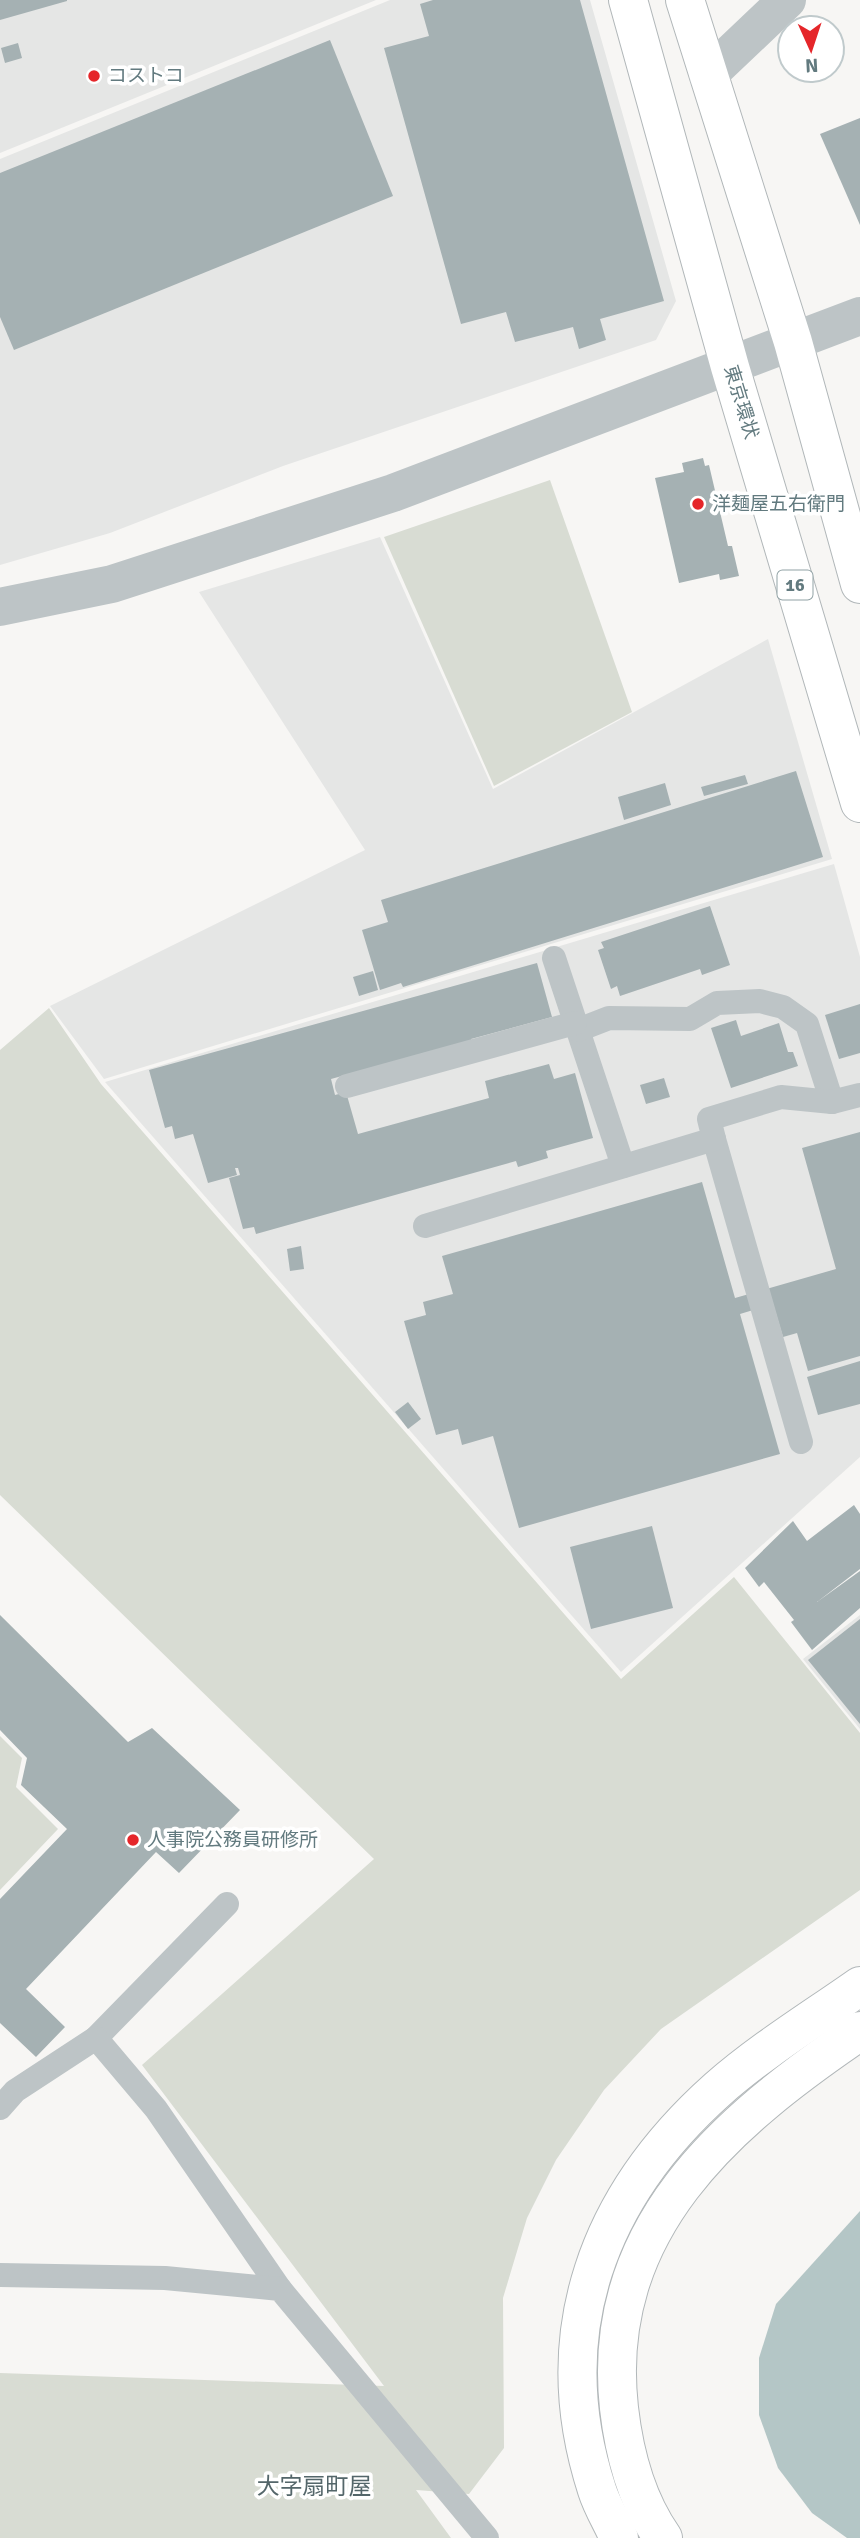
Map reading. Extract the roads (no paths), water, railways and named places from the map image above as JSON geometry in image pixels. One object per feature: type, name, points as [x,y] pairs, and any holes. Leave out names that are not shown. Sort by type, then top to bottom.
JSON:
[{"type":"highway","name":"東京環状","points":[[628,0],[730,367],[860,803]]},
{"type":"highway","points":[[685,0],[793,342],[860,584]]},
{"type":"highway","points":[[620,2538],[597,2492],[577,2399],[578,2349],[584,2301],[601,2246],[625,2195],[664,2144],[718,2088],[860,1986]]},
{"type":"highway","points":[[663,2538],[638,2489],[626,2451],[618,2395],[621,2326],[639,2261],[661,2213],[719,2142],[750,2112],[853,2036]]},
{"type":"street","points":[[708,75],[787,0]]},
{"type":"street","points":[[0,607],[112,584],[393,493],[860,316]]},
{"type":"lane","points":[[554,958],[623,1166]]},
{"type":"lane","points":[[347,1086],[610,1018],[690,1019],[717,1003],[760,1002],[783,1007],[807,1024],[832,1102]]},
{"type":"lane","points":[[801,1442],[709,1119],[780,1097],[832,1102],[860,1095]]},
{"type":"lane","points":[[425,1226],[714,1139]]},
{"type":"lane","points":[[0,2108],[15,2091],[96,2038],[227,1904]]},
{"type":"lane","points":[[96,2038],[156,2109],[280,2289],[487,2538]]},
{"type":"lane","points":[[0,2274],[165,2278],[280,2289]]},
{"type":"place","name":"コストコ","points":[[94,76]]},
{"type":"place","name":"洋麺屋五右衛門","points":[[698,504]]},
{"type":"place","name":"人事院公務員研修所","points":[[133,1840]]},
{"type":"district","name":"大字扇町屋","points":[[314,2486]]}]
